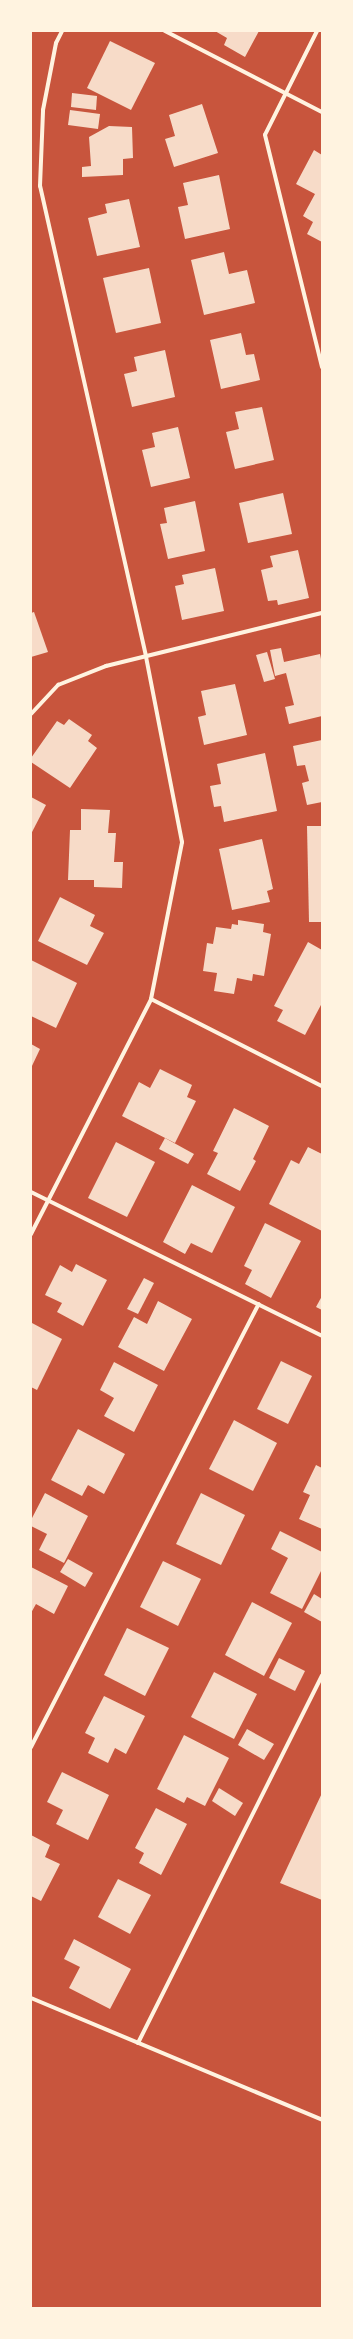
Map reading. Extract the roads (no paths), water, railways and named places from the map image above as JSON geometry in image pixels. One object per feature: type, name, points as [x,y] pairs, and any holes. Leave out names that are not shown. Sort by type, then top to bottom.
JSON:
[{"type":"street","points":[[31,1234],[151,999],[182,842],[146,656],[40,186],[43,110],[56,43],[62,31]]},
{"type":"street","points":[[165,31],[322,112]]},
{"type":"street","points":[[317,31],[265,135],[321,354],[322,367]]},
{"type":"street","points":[[31,714],[58,685],[106,666],[322,613]]},
{"type":"street","points":[[151,999],[322,1086]]},
{"type":"street","points":[[31,1192],[322,1336]]},
{"type":"street","points":[[31,1747],[259,1304]]},
{"type":"street","points":[[138,2043],[322,1675]]},
{"type":"street","points":[[31,1998],[322,2120]]}]
